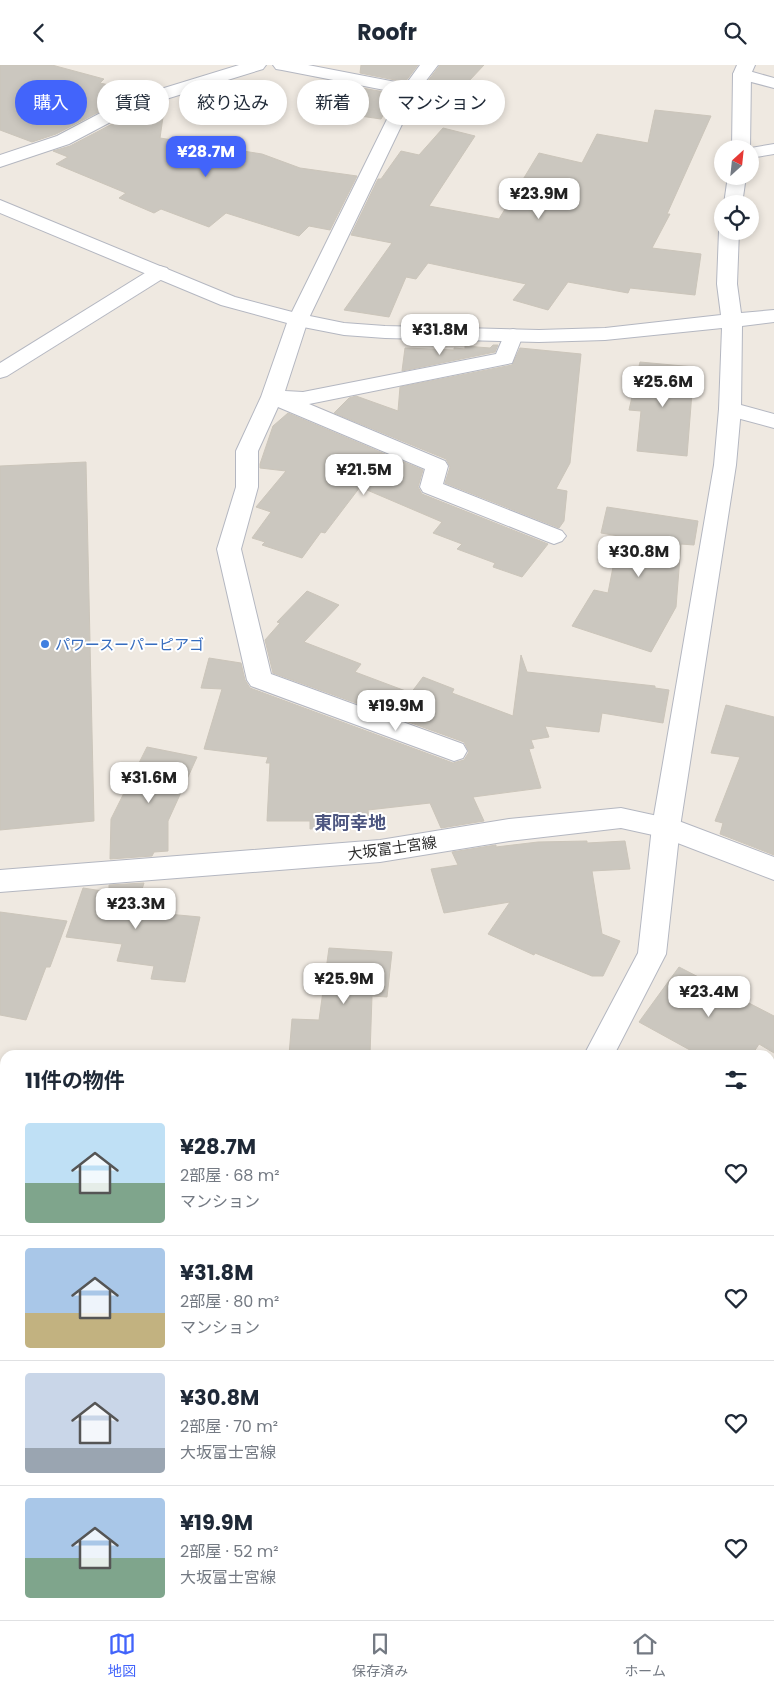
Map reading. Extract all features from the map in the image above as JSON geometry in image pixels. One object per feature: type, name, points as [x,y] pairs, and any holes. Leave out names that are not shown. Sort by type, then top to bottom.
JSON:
[{"type":"street","points":[[0,161],[63,140],[132,104],[256,65]]},
{"type":"street","points":[[282,65],[379,84]]},
{"type":"street","points":[[418,80],[429,65]]},
{"type":"street","points":[[741,140],[744,69],[774,83]]},
{"type":"street","points":[[393,125],[298,320],[272,397],[247,451],[247,487],[229,549],[260,680],[454,751]]},
{"type":"street","points":[[759,152],[774,149]]},
{"type":"street","points":[[0,206],[228,301],[298,320],[344,329],[385,333],[605,334],[774,316]]},
{"type":"street","points":[[602,1050],[652,954],[666,827],[725,465],[730,409],[732,320],[727,284],[729,240]]},
{"type":"street","points":[[0,372],[160,272]]},
{"type":"street","points":[[272,397],[303,399],[505,359],[513,335]]},
{"type":"street","points":[[272,397],[437,466],[431,487],[554,536]]},
{"type":"street","points":[[730,409],[774,421]]},
{"type":"street","name":"大坂富士宮線","points":[[0,881],[380,851],[509,830],[622,818],[666,827],[774,869]]},
{"type":"building","points":[[0,65],[52,65],[104,79],[97,80],[97,113],[87,118],[87,80],[15,80],[15,125],[73,125],[56,134],[32,142],[0,130]]},
{"type":"building","points":[[361,65],[418,65],[407,80],[395,80],[360,73]]},
{"type":"building","points":[[440,65],[484,65],[470,80],[429,80]]},
{"type":"building","points":[[369,89],[379,91],[379,119],[369,117]]},
{"type":"building","points":[[655,110],[711,116],[667,214],[670,214],[652,248],[701,254],[695,295],[630,288],[628,293],[568,282],[548,310],[513,300],[526,284],[428,263],[416,279],[406,277],[389,317],[344,310],[392,243],[351,235],[378,179],[381,179],[401,151],[419,155],[443,128],[475,136],[429,206],[499,219],[539,153],[582,163],[597,134],[648,143]]},
{"type":"building","points":[[110,125],[162,125],[160,138],[262,154],[300,168],[357,176],[330,230],[309,226],[299,236],[226,213],[209,227],[161,209],[154,213],[119,198],[126,193],[56,164],[68,157],[53,151],[70,146]]},
{"type":"building","points":[[493,345],[498,345],[495,352],[402,371],[405,348],[454,350],[454,348],[465,349],[465,346],[490,348]]},
{"type":"building","points":[[520,348],[581,354],[570,463],[556,489],[567,491],[564,521],[559,528],[445,483],[450,467],[446,459],[334,413],[349,398],[356,396],[398,411],[400,387],[512,365]]},
{"type":"building","points":[[640,362],[694,367],[687,456],[637,451],[641,411],[629,410]]},
{"type":"building","points":[[288,413],[423,470],[418,487],[422,494],[548,544],[522,577],[493,567],[495,563],[457,549],[462,544],[433,533],[442,522],[360,487],[325,533],[321,532],[302,558],[262,545],[265,542],[252,538],[271,512],[256,507],[286,471],[260,468],[260,464],[273,426]]},
{"type":"building","name":"パワースーパーピアゴ","points":[[86,462],[94,821],[0,830],[0,466]]},
{"type":"building","points":[[607,507],[698,521],[694,545],[681,544],[676,607],[651,652],[572,626],[594,590],[608,593],[619,536],[601,533]]},
{"type":"building","points":[[307,591],[339,605],[304,642],[361,664],[355,672],[411,693],[423,677],[454,689],[452,693],[513,716],[521,655],[527,672],[655,686],[655,688],[669,690],[663,723],[602,713],[599,732],[545,726],[549,737],[531,740],[534,748],[529,749],[541,788],[473,797],[484,821],[441,828],[430,803],[368,810],[369,824],[310,829],[310,821],[267,821],[270,763],[266,763],[268,757],[204,749],[222,689],[201,688],[209,658],[241,663],[245,680],[250,688],[453,763],[464,760],[469,752],[464,742],[273,673],[265,640],[280,623],[277,622]]},
{"type":"building","points":[[726,705],[774,717],[774,855],[720,834],[723,823],[715,821],[740,757],[711,753]]},
{"type":"building","points":[[147,747],[197,757],[168,821],[168,851],[154,852],[152,856],[110,859],[111,819]]},
{"type":"building","points":[[587,841],[587,843],[625,841],[630,869],[592,871],[602,934],[620,941],[603,976],[592,976],[535,953],[534,955],[488,934],[510,902],[444,913],[431,869],[458,865],[452,852],[496,845],[496,847],[538,842]]},
{"type":"building","points":[[144,883],[135,911],[200,917],[185,982],[151,979],[154,966],[117,961],[122,944],[66,937],[83,888],[109,892],[109,885]]},
{"type":"building","points":[[0,912],[67,921],[50,967],[46,967],[26,1020],[0,1015]]},
{"type":"building","points":[[329,948],[392,952],[387,997],[372,996],[370,1050],[289,1050],[292,1019],[319,1020]]},
{"type":"building","points":[[679,967],[774,1016],[774,1050],[769,1050],[759,1044],[755,1050],[690,1050],[639,1022]]},
{"type":"place","name":"パワースーパーピアゴ","points":[[45,644]]},
{"type":"district","name":"東阿幸地","points":[[350,822]]}]
